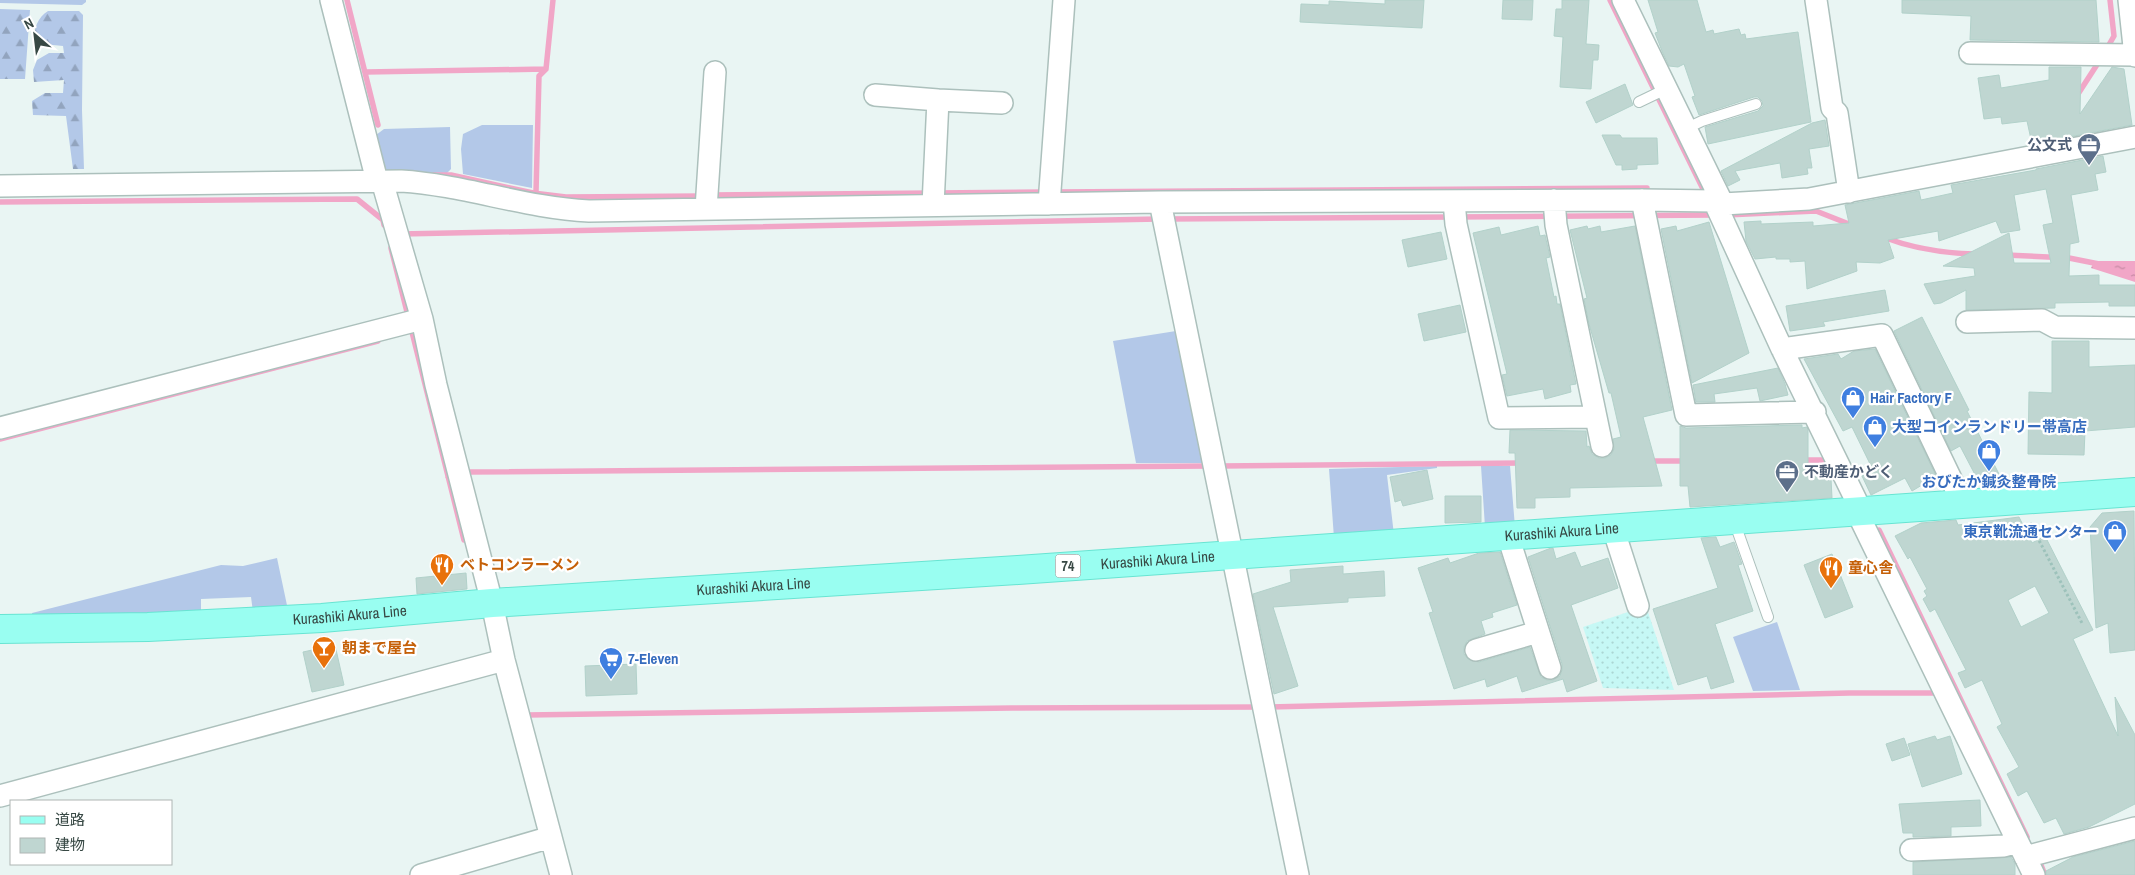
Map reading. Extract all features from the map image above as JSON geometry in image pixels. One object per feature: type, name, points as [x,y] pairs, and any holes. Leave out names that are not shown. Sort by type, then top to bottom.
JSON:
[{"type":"main road","name":"Kurashiki Akura Line","points":[[0,629],[148,627],[322,618],[492,603],[1508,536],[2135,492]]},
{"type":"street","points":[[331,0],[380,181],[397,235],[414,321],[458,473],[492,603],[497,662],[561,875]]},
{"type":"street","points":[[1049,195],[1064,0]]},
{"type":"street","points":[[1623,0],[1659,93],[1685,128],[1782,349],[1815,412],[1856,500],[1857,512],[2030,857]]},
{"type":"street","points":[[1816,0],[1832,108],[1836,113],[1848,186]]},
{"type":"street","points":[[1970,53],[2135,55],[2128,0]]},
{"type":"street","points":[[706,201],[715,72]]},
{"type":"street","points":[[875,95],[1002,103]]},
{"type":"street","points":[[933,198],[938,100]]},
{"type":"street","points":[[0,186],[380,181],[431,183],[564,210],[589,211],[706,201],[1049,195],[1162,214],[1644,211],[1719,209],[1809,199],[1848,186],[2135,138]]},
{"type":"street","points":[[1644,211],[1686,415],[1815,412]]},
{"type":"street","points":[[1455,212],[1498,418],[1596,417]]},
{"type":"street","points":[[1555,212],[1602,446]]},
{"type":"street","points":[[1162,214],[1298,875]]},
{"type":"street","points":[[1966,322],[2042,320],[2055,327],[2135,328]]},
{"type":"street","points":[[0,428],[414,321]]},
{"type":"street","points":[[1782,349],[1882,335],[1963,504]]},
{"type":"street","points":[[1612,528],[1638,606]]},
{"type":"street","points":[[1508,536],[1550,668]]},
{"type":"street","points":[[1476,650],[1538,632]]},
{"type":"street","points":[[0,796],[497,662]]},
{"type":"street","points":[[1911,850],[2004,846],[2030,857],[2135,828]]},
{"type":"street","points":[[421,875],[551,837]]},
{"type":"lane","points":[[1640,102],[1659,93]]},
{"type":"lane","points":[[1685,128],[1756,104]]},
{"type":"lane","points":[[1734,520],[1768,618]]},
{"type":"path","points":[[2031,500],[2030,523],[2083,625]]},
{"type":"green space","points":[[0,0],[86,0],[86,2],[82,5],[0,3]]},
{"type":"green space","points":[[0,9],[30,10],[25,79],[0,79]]},
{"type":"green space","points":[[48,11],[79,11],[83,15],[82,110],[84,169],[73,169],[66,116],[33,115],[32,101],[45,93],[63,93],[64,80],[34,82],[33,70],[37,60],[49,53],[64,53],[63,46],[43,44],[35,41],[37,24]]},
{"type":"green space","points":[[482,125],[533,125],[532,188],[463,174],[461,149],[463,134]]},
{"type":"green space","points":[[450,127],[451,169],[445,175],[388,171],[385,168],[376,135],[384,129]]},
{"type":"green space","points":[[1176,331],[1202,463],[1136,463],[1113,341]]},
{"type":"green space","points":[[1437,466],[1437,468],[1387,475],[1394,535],[1334,538],[1329,469]]},
{"type":"green space","points":[[1481,466],[1510,466],[1515,527],[1485,527]]},
{"type":"green space","points":[[277,558],[288,610],[253,612],[251,597],[201,599],[201,616],[33,619],[32,613],[221,565],[243,566]]},
{"type":"green space","points":[[1777,622],[1800,690],[1753,691],[1733,637]]},
{"type":"sand","points":[[1646,606],[1674,690],[1603,688],[1583,627]]},
{"type":"water","points":[[2094,261],[2135,261],[2135,282],[2091,268]]},
{"type":"building","points":[[1385,0],[1424,0],[1422,28],[1300,22],[1301,4],[1329,5],[1329,1],[1385,4]]},
{"type":"building","points":[[1503,0],[1533,0],[1532,20],[1502,19]]},
{"type":"building","points":[[1562,0],[1589,0],[1586,44],[1599,45],[1598,60],[1593,60],[1591,89],[1560,87],[1563,37],[1554,36],[1556,9],[1562,9]]},
{"type":"building","points":[[1648,0],[1697,0],[1706,32],[1713,30],[1714,34],[1739,29],[1741,35],[1745,34],[1746,39],[1798,32],[1811,122],[1708,144],[1705,127],[1758,111],[1763,106],[1762,101],[1758,97],[1754,97],[1699,115],[1692,97],[1695,96],[1684,64],[1678,67],[1669,66],[1662,51],[1655,33],[1658,32]]},
{"type":"building","points":[[1902,0],[2096,0],[2099,42],[1970,40],[1971,16],[1902,13]]},
{"type":"building","points":[[2049,67],[2081,67],[2080,114],[2112,67],[2124,69],[2132,125],[2032,144],[2027,121],[2002,124],[2001,117],[1984,119],[1978,78],[1999,75],[2001,88],[2049,80]]},
{"type":"building","points":[[1625,84],[1633,105],[1596,123],[1586,102]]},
{"type":"building","points":[[1825,120],[1829,146],[1809,149],[1812,168],[1807,168],[1808,174],[1782,178],[1780,163],[1735,171],[1740,180],[1728,186],[1721,171],[1812,123]]},
{"type":"building","points":[[1602,135],[1620,135],[1622,138],[1657,138],[1658,164],[1637,165],[1637,169],[1622,170],[1622,165],[1616,165]]},
{"type":"building","points":[[2103,156],[2106,172],[2095,174],[2098,190],[2071,195],[2079,242],[2070,244],[2069,276],[2099,275],[2099,285],[2135,285],[2135,306],[2109,306],[2109,302],[2055,303],[2055,308],[1966,310],[1966,290],[1941,303],[1934,304],[1924,284],[1975,276],[1974,268],[1943,266],[2009,233],[2014,263],[2051,263],[2043,225],[2053,223],[2046,189],[2014,195],[2020,230],[2001,233],[1996,221],[1939,241],[1938,231],[1888,240],[1894,258],[1880,263],[1856,262],[1857,271],[1807,289],[1805,261],[1790,262],[1790,259],[1776,259],[1776,257],[1755,259],[1746,241],[1744,222],[1761,221],[1761,224],[1813,222],[1813,226],[1849,223],[1845,205],[1919,191],[1921,200],[1953,193],[1951,185]]},
{"type":"building","points":[[1709,222],[1749,353],[1692,383],[1661,229],[1676,226],[1677,231]]},
{"type":"building","points":[[1538,226],[1540,236],[1545,235],[1550,257],[1546,258],[1554,297],[1556,296],[1557,304],[1560,304],[1576,384],[1570,385],[1571,392],[1545,399],[1543,389],[1507,396],[1502,375],[1507,374],[1473,233],[1499,227],[1501,235]]},
{"type":"building","points":[[1587,226],[1588,229],[1600,226],[1601,232],[1635,226],[1672,410],[1643,417],[1662,486],[1570,488],[1570,497],[1535,498],[1535,508],[1517,508],[1515,453],[1509,453],[1510,430],[1586,431],[1587,447],[1589,446],[1592,454],[1599,458],[1611,455],[1614,449],[1613,439],[1621,437],[1611,393],[1609,393],[1589,324],[1584,299],[1587,298],[1570,230]]},
{"type":"building","points":[[1441,232],[1447,259],[1408,267],[1402,240]]},
{"type":"building","points":[[1885,290],[1889,311],[1823,322],[1825,326],[1790,331],[1786,306]]},
{"type":"building","points":[[1460,305],[1466,332],[1424,341],[1418,314]]},
{"type":"building","points":[[1922,317],[2000,476],[1981,486],[1960,446],[1951,451],[1894,331]]},
{"type":"building","points":[[2052,341],[2089,341],[2089,367],[2135,365],[2135,427],[2085,431],[2084,455],[2028,454],[2029,392],[2052,393]]},
{"type":"building","points":[[1875,349],[1938,480],[1924,488],[1922,485],[1912,491],[1905,478],[1871,495],[1862,476],[1873,470],[1852,427],[1843,431],[1804,359],[1838,354],[1841,359],[1854,351]]},
{"type":"building","points":[[1778,368],[1788,395],[1760,401],[1757,388],[1714,394],[1715,402],[1696,402],[1693,385]]},
{"type":"building","points":[[1802,425],[1802,428],[1807,427],[1808,430],[1808,465],[1819,464],[1821,479],[1831,479],[1832,498],[1690,507],[1688,486],[1680,486],[1680,426],[1686,428]]},
{"type":"building","points":[[1427,470],[1433,499],[1403,506],[1401,500],[1395,502],[1390,477]]},
{"type":"building","points":[[1445,496],[1481,496],[1481,522],[1445,523]]},
{"type":"building","points":[[2134,511],[2135,650],[2110,653],[2108,623],[2096,628],[2090,527],[2102,513]]},
{"type":"building","points":[[2019,517],[2032,543],[2045,536],[2093,630],[2073,639],[2118,736],[2115,697],[2135,735],[2135,804],[2089,827],[2064,834],[2056,818],[2044,823],[2027,791],[2018,796],[2007,774],[2019,767],[1997,727],[2002,724],[1982,680],[1965,688],[1958,673],[1966,670],[1935,609],[1930,612],[1923,599],[1927,596],[1924,591],[1927,589],[1910,557],[1908,559],[1895,536],[1921,523],[1956,520],[1958,525]],"holes":[[[2035,586],[2049,613],[2021,627],[2008,600]]]},
{"type":"building","points":[[1716,537],[1720,547],[1734,542],[1742,564],[1738,565],[1753,611],[1715,624],[1734,682],[1711,689],[1707,676],[1678,685],[1653,609],[1718,588],[1701,538]]},
{"type":"building","points":[[1553,548],[1556,559],[1575,552],[1581,567],[1608,558],[1618,588],[1571,605],[1597,681],[1567,692],[1563,679],[1522,692],[1517,676],[1487,687],[1485,679],[1454,689],[1429,613],[1433,612],[1418,568],[1448,558],[1450,563],[1479,553],[1500,552],[1517,605],[1492,613],[1493,617],[1481,621],[1485,634],[1467,641],[1464,647],[1464,654],[1468,659],[1479,662],[1530,647],[1541,677],[1553,680],[1560,676],[1562,664],[1528,557]]},
{"type":"building","points":[[1832,554],[1853,607],[1825,618],[1804,565]]},
{"type":"building","points":[[1343,566],[1343,574],[1384,571],[1385,596],[1348,598],[1348,602],[1273,607],[1298,686],[1274,694],[1253,594],[1291,582],[1290,570]]},
{"type":"building","points":[[466,573],[467,589],[417,594],[416,578]]},
{"type":"building","points":[[335,645],[344,685],[312,692],[303,652]]},
{"type":"building","points":[[636,664],[637,694],[586,696],[585,666]]},
{"type":"building","points":[[1935,736],[1937,740],[1950,736],[1962,774],[1922,787],[1908,744]]},
{"type":"building","points":[[1904,738],[1910,755],[1892,761],[1886,744]]},
{"type":"building","points":[[1980,800],[1981,826],[1951,827],[1951,836],[1913,837],[1913,833],[1903,833],[1899,804]]},
{"type":"building","points":[[2135,841],[2135,875],[2046,875],[2046,871],[2073,857]]},
{"type":"building","points":[[2011,857],[2015,864],[2015,875],[1913,875],[1913,862]]},
{"type":"waterway","points":[[347,0],[378,125]]},
{"type":"waterway","points":[[536,192],[539,76],[546,69],[553,0]]},
{"type":"waterway","points":[[1610,0],[1703,189]]},
{"type":"waterway","points":[[2106,50],[2114,36],[2110,0]]},
{"type":"waterway","points":[[2078,94],[2100,60]]},
{"type":"waterway","points":[[366,72],[546,69]]},
{"type":"waterway","points":[[434,175],[451,175],[533,193],[566,197],[702,196]]},
{"type":"waterway","points":[[1054,192],[1647,188]]},
{"type":"waterway","points":[[711,195],[1045,192]]},
{"type":"waterway","points":[[0,202],[357,199],[383,220],[384,225]]},
{"type":"waterway","points":[[1726,215],[1816,211],[1854,226]]},
{"type":"waterway","points":[[1168,219],[1714,215]]},
{"type":"waterway","points":[[401,234],[1159,219]]},
{"type":"waterway","points":[[1883,237],[1928,250],[1974,254]]},
{"type":"waterway","points":[[391,248],[464,540]]},
{"type":"waterway","points":[[2006,255],[2069,258],[2099,264]]},
{"type":"waterway","points":[[0,439],[378,341]]},
{"type":"waterway","points":[[1800,460],[1825,460]]},
{"type":"waterway","points":[[1648,461],[1686,461]]},
{"type":"waterway","points":[[1221,466],[1521,463]]},
{"type":"waterway","points":[[448,477],[467,472],[1209,466]]},
{"type":"waterway","points":[[1879,530],[2027,837]]},
{"type":"waterway","points":[[1269,707],[1849,693],[1934,693]]},
{"type":"waterway","points":[[527,715],[1012,708],[1259,707]]},
{"type":"waterway","points":[[2041,865],[2045,875]]},
{"type":"place","name":"公文式","points":[[2089,166]]},
{"type":"place","name":"Hair Factory F","points":[[1853,419]]},
{"type":"place","name":"大型コインランドリー帯高店","points":[[1875,448]]},
{"type":"place","name":"おびたか鍼灸整骨院","points":[[1989,472]]},
{"type":"place","name":"不動産かどく","points":[[1787,493]]},
{"type":"place","name":"東京靴流通センター","points":[[2115,553]]},
{"type":"place","name":"ベトコンラーメン","points":[[442,586]]},
{"type":"place","name":"童心舎","points":[[1831,589]]},
{"type":"place","name":"朝まで屋台","points":[[324,669]]},
{"type":"place","name":"7-Eleven","points":[[611,680]]}]
